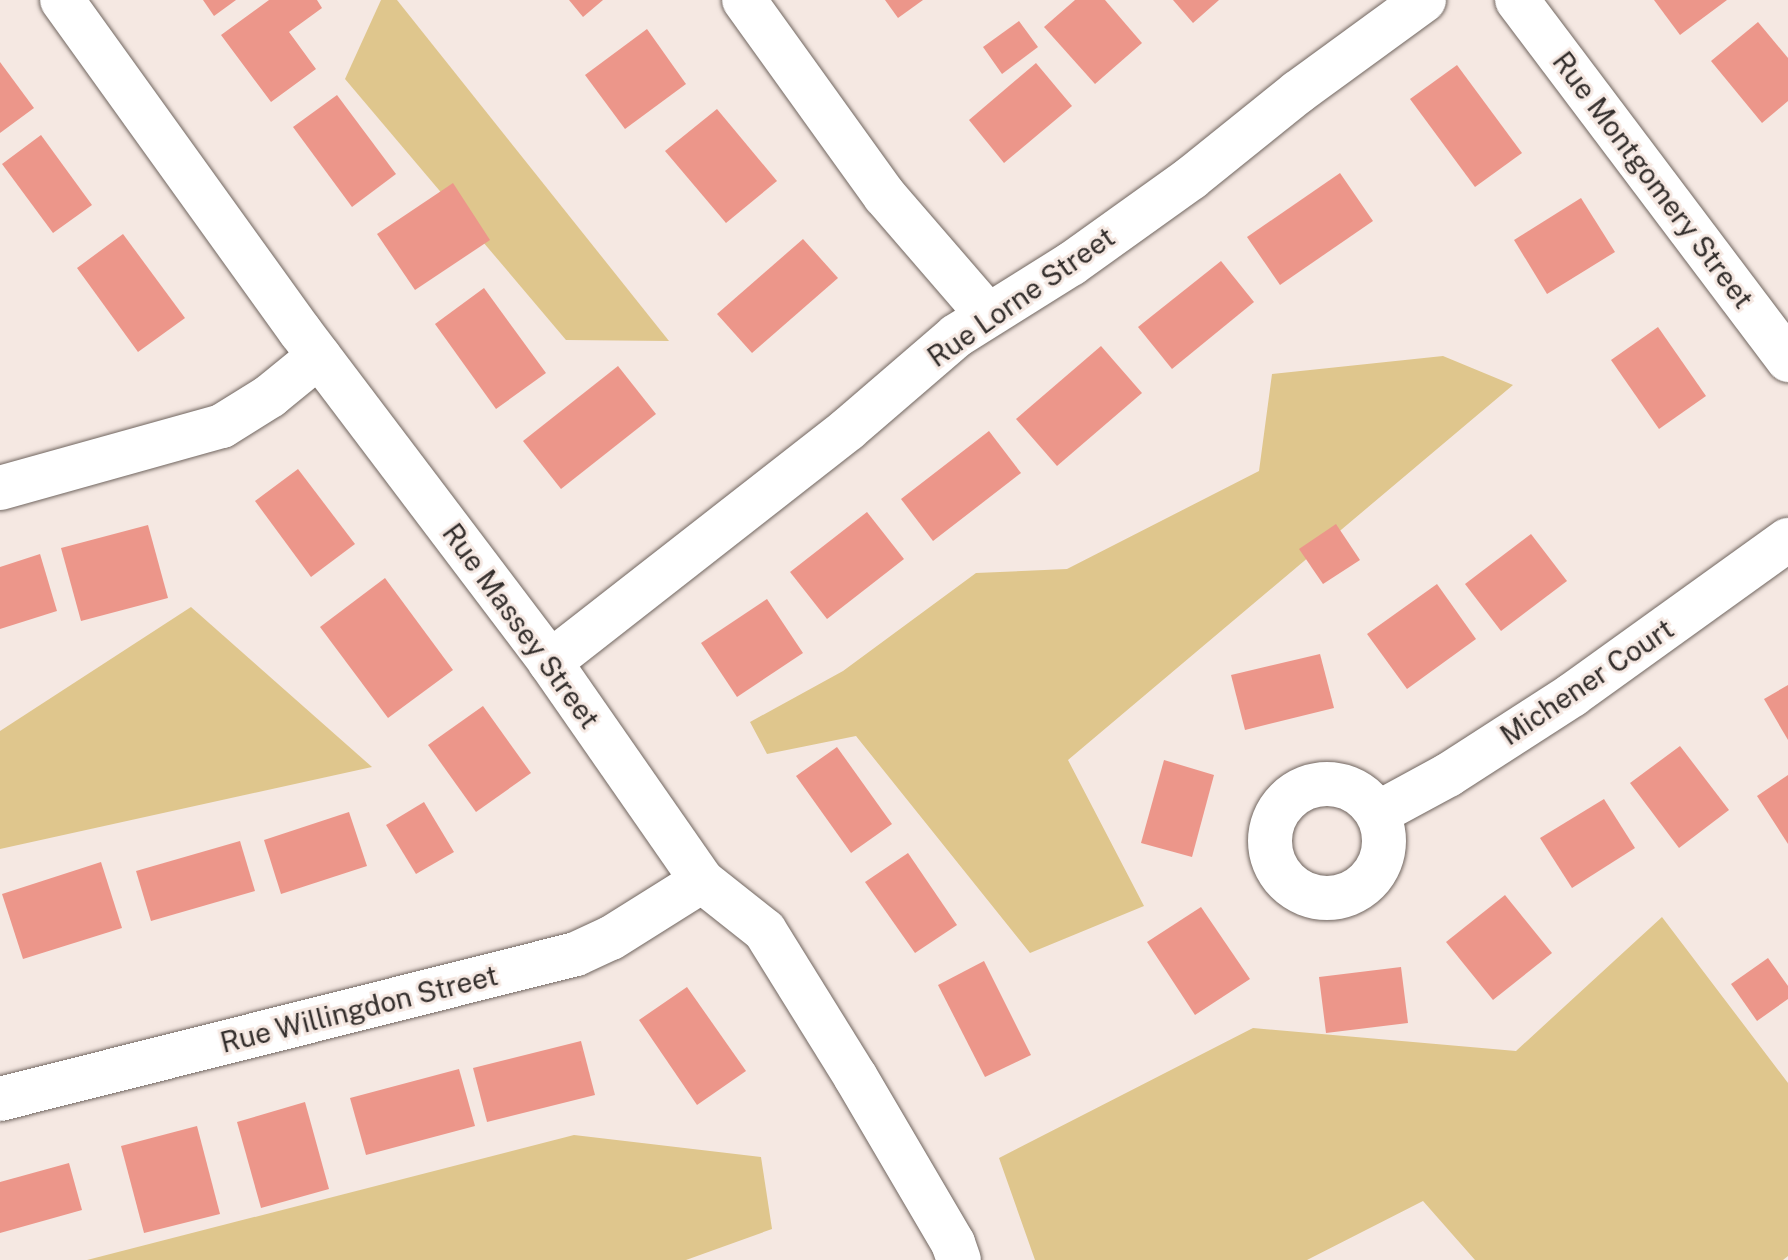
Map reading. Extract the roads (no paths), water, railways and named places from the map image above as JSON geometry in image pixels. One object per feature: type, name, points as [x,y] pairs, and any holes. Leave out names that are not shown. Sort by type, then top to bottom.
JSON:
[{"type":"street","name":"Rue Massey Street","points":[[62,0],[319,356],[550,662],[702,881],[765,931],[877,1114],[953,1243],[959,1260]]},
{"type":"street","points":[[744,0],[885,196],[987,314]]},
{"type":"street","name":"Rue Lorne Street","points":[[550,662],[848,429],[987,314],[1095,247],[1424,0]]},
{"type":"street","name":"Rue Montgomery Street","points":[[1517,0],[1788,360]]},
{"type":"street","points":[[0,488],[222,426],[270,396],[319,356]]},
{"type":"street","name":"Michener Court","points":[[1378,813],[1448,775],[1585,687],[1788,540]]},
{"type":"street","name":"Rue Willingdon Street","points":[[0,1099],[576,954],[611,938],[702,881]]}]
